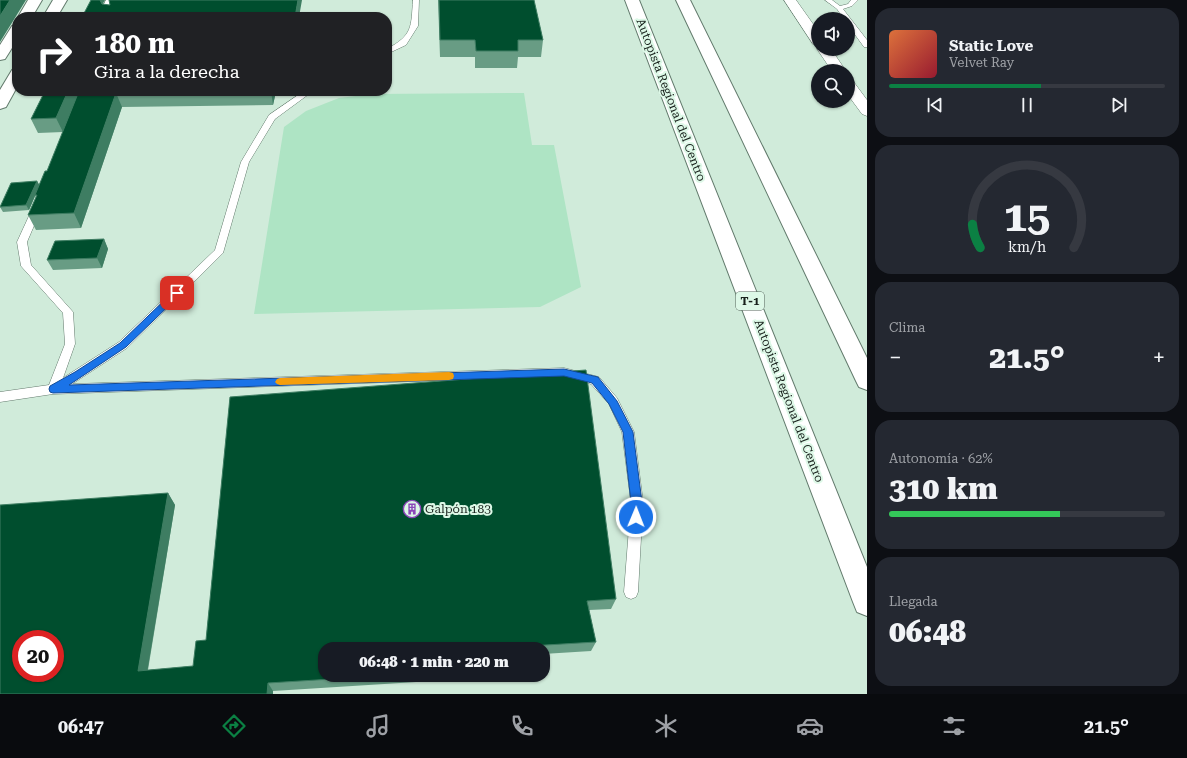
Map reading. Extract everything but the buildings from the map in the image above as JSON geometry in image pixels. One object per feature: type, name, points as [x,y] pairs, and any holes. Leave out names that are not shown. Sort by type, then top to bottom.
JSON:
[{"type":"main road","points":[[27,12],[35,0]]},
{"type":"main road","points":[[53,12],[60,0]]},
{"type":"main road","name":"Autopista Regional del Centro","points":[[632,0],[867,602]]},
{"type":"main road","points":[[683,0],[867,381]]},
{"type":"main road","points":[[0,56],[12,37]]},
{"type":"main road","points":[[0,104],[12,82]]},
{"type":"street","points":[[790,0],[811,31]]},
{"type":"street","points":[[855,93],[865,107]]},
{"type":"lane","points":[[109,0],[106,6],[109,12]]},
{"type":"lane","points":[[392,49],[403,43],[415,26],[416,0]]},
{"type":"lane","points":[[828,0],[842,12]]},
{"type":"lane","points":[[839,8],[850,6],[855,0]]},
{"type":"lane","points":[[855,29],[867,45]]},
{"type":"lane","points":[[53,389],[78,375],[123,345],[220,251],[245,162],[272,118],[302,96]]},
{"type":"lane","points":[[40,199],[22,242],[26,266],[68,312],[70,344],[53,389]]},
{"type":"lane","points":[[0,397],[53,389],[564,372],[595,380],[613,401],[628,432],[637,502],[631,592]]},
{"type":"green space","points":[[524,93],[532,145],[554,145],[581,287],[540,307],[254,314],[284,127],[306,111],[339,98],[356,96],[392,96],[392,94]]},
{"type":"slow traffic","points":[[280,382],[449,376]]},
{"type":"place","name":"Galpón 183","points":[[412,509]]},
{"type":"route","points":[[177,293],[123,345],[78,375],[53,389],[564,372],[595,380],[613,401],[628,432],[637,502],[636,517]]}]
